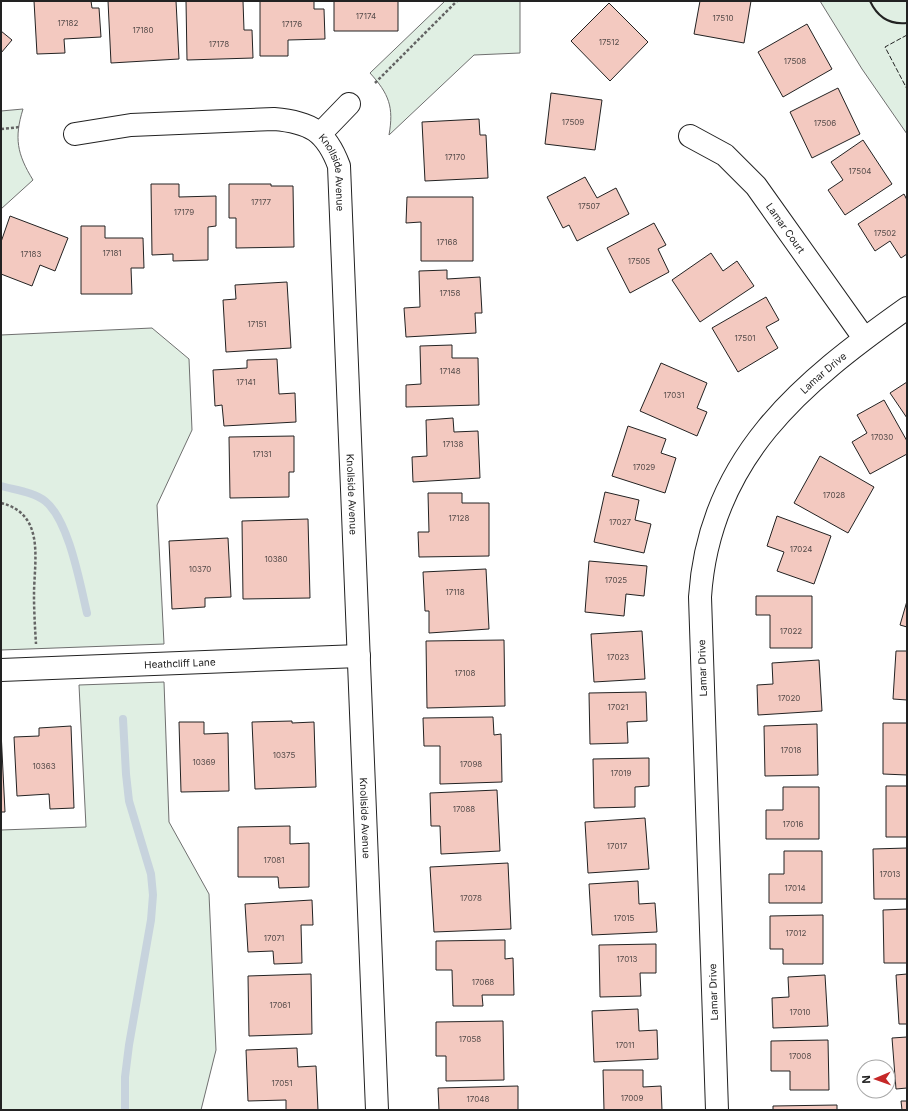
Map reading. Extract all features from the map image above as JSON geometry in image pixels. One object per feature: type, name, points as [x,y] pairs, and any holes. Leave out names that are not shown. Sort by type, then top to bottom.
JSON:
[{"type":"street","points":[[322,133],[348,104]]},
{"type":"street","name":"Knollside Avenue","points":[[75,134],[131,125],[274,119],[293,120],[322,133],[330,144],[339,166],[374,1005],[377,1110]]},
{"type":"street","name":"Lamar Court","points":[[690,136],[725,155],[756,186],[864,338]]},
{"type":"street","name":"Lamar Drive","points":[[717,1110],[700,620],[701,579],[710,533],[723,497],[757,441],[794,398],[864,338],[907,308]]},
{"type":"street","name":"Heathcliff Lane","points":[[1,670],[359,656]]},
{"type":"path","points":[[375,83],[457,1]]},
{"type":"path","points":[[1,129],[20,127]]},
{"type":"path","points":[[1,503],[15,509],[24,517],[34,533],[36,543],[34,595],[38,668]]},
{"type":"green space","points":[[445,1],[520,1],[520,53],[474,55],[389,135],[391,116],[386,94],[370,73]]},
{"type":"green space","points":[[820,1],[907,1],[907,134],[862,69]]},
{"type":"green space","points":[[23,109],[18,137],[20,154],[33,180],[1,209],[1,111]]},
{"type":"green space","points":[[152,328],[189,359],[192,430],[157,505],[164,644],[1,650],[1,335]]},
{"type":"green space","points":[[164,682],[169,822],[209,894],[216,1050],[201,1110],[1,1110],[1,830],[86,827],[79,685]]},
{"type":"building","points":[[34,1],[91,1],[92,8],[99,8],[101,37],[64,39],[65,53],[37,54]]},
{"type":"building","points":[[108,1],[176,1],[179,59],[111,63]]},
{"type":"building","points":[[186,1],[243,1],[244,30],[252,30],[253,58],[187,60]]},
{"type":"building","points":[[260,1],[314,1],[314,9],[324,9],[325,39],[288,40],[288,56],[260,56]]},
{"type":"building","points":[[334,1],[398,1],[398,31],[334,31]]},
{"type":"building","points":[[700,1],[751,1],[744,43],[694,34]]},
{"type":"building","points":[[609,3],[648,42],[610,81],[571,41]]},
{"type":"building","points":[[807,24],[832,69],[783,97],[758,52]]},
{"type":"building","points":[[1,31],[12,40],[1,53]]},
{"type":"building","points":[[838,88],[860,134],[812,158],[790,112]]},
{"type":"building","points":[[551,93],[602,100],[595,150],[545,144]]},
{"type":"building","points":[[479,119],[480,135],[486,135],[488,178],[425,181],[422,122]]},
{"type":"building","points":[[863,140],[892,184],[845,215],[828,190],[843,180],[831,162]]},
{"type":"building","points":[[585,177],[597,198],[616,188],[629,214],[577,241],[569,225],[563,228],[547,197]]},
{"type":"building","points":[[151,184],[179,184],[179,197],[216,196],[216,226],[208,227],[208,260],[173,261],[173,254],[152,255]]},
{"type":"building","points":[[229,184],[271,184],[271,186],[293,186],[294,247],[236,248],[236,218],[229,218]]},
{"type":"building","points":[[904,194],[907,200],[907,254],[901,258],[890,241],[875,251],[858,224]]},
{"type":"building","points":[[407,197],[473,197],[473,261],[421,261],[421,222],[406,223]]},
{"type":"building","points":[[10,216],[68,238],[55,271],[40,265],[32,286],[1,274],[1,242]]},
{"type":"building","points":[[654,223],[666,245],[658,249],[669,272],[630,293],[607,248]]},
{"type":"building","points":[[81,226],[105,226],[105,238],[143,238],[144,268],[131,268],[132,294],[81,294]]},
{"type":"building","points":[[711,253],[723,271],[737,261],[754,286],[700,322],[672,280]]},
{"type":"building","points":[[447,270],[447,279],[480,277],[482,313],[475,313],[476,333],[406,337],[404,308],[420,307],[419,271]]},
{"type":"building","points":[[287,282],[291,348],[226,352],[223,300],[236,299],[235,285]]},
{"type":"building","points":[[766,297],[779,320],[766,327],[778,348],[738,372],[712,328]]},
{"type":"building","points":[[452,345],[452,358],[478,358],[479,405],[406,407],[406,385],[421,384],[420,346]]},
{"type":"building","points":[[277,359],[279,394],[295,393],[296,422],[224,426],[222,405],[215,406],[213,370],[247,368],[247,360]]},
{"type":"building","points":[[661,363],[707,383],[697,408],[707,412],[697,436],[640,411]]},
{"type":"building","points":[[907,382],[907,418],[890,393]]},
{"type":"building","points":[[884,400],[907,441],[907,454],[870,474],[852,442],[867,433],[857,415]]},
{"type":"building","points":[[453,418],[454,432],[478,431],[480,478],[413,482],[412,457],[427,456],[426,420]]},
{"type":"building","points":[[628,426],[666,439],[661,453],[676,458],[665,493],[612,476]]},
{"type":"building","points":[[294,436],[294,472],[289,472],[289,497],[230,498],[229,437]]},
{"type":"building","points":[[820,456],[874,487],[848,533],[794,503]]},
{"type":"building","points":[[605,492],[639,500],[635,520],[651,524],[644,553],[594,542]]},
{"type":"building","points":[[428,493],[462,493],[462,503],[489,503],[489,556],[419,557],[418,532],[429,532]]},
{"type":"building","points":[[777,516],[831,536],[814,584],[777,571],[784,552],[767,546]]},
{"type":"building","points":[[308,519],[310,598],[243,599],[242,521]]},
{"type":"building","points":[[228,538],[231,597],[205,598],[205,607],[172,609],[169,541]]},
{"type":"building","points":[[589,561],[647,566],[644,596],[626,594],[624,616],[585,612]]},
{"type":"building","points":[[486,569],[489,629],[429,633],[429,611],[425,611],[423,572]]},
{"type":"building","points":[[756,596],[812,596],[812,648],[770,648],[770,615],[756,615]]},
{"type":"building","points":[[907,601],[907,627],[900,625]]},
{"type":"building","points":[[642,631],[645,679],[594,682],[591,634]]},
{"type":"building","points":[[504,640],[505,706],[427,708],[426,641]]},
{"type":"building","points":[[896,651],[907,651],[907,700],[893,699]]},
{"type":"building","points":[[819,660],[822,711],[758,715],[757,685],[773,684],[772,663]]},
{"type":"building","points":[[646,692],[647,721],[627,722],[628,743],[590,744],[589,693]]},
{"type":"building","points":[[493,717],[494,735],[501,734],[502,782],[440,784],[440,746],[424,746],[423,718]]},
{"type":"building","points":[[292,721],[292,723],[314,722],[316,787],[255,789],[252,722]]},
{"type":"building","points":[[179,722],[204,722],[204,734],[228,733],[229,791],[181,792]]},
{"type":"building","points":[[883,723],[907,723],[907,775],[883,774]]},
{"type":"building","points":[[817,724],[818,775],[765,776],[764,726]]},
{"type":"building","points":[[71,726],[74,808],[50,809],[49,794],[17,796],[14,737],[39,736],[39,728]]},
{"type":"building","points":[[1,731],[5,812],[1,812]]},
{"type":"building","points":[[649,758],[649,786],[635,787],[635,807],[594,808],[593,759]]},
{"type":"building","points":[[886,786],[907,786],[907,837],[886,837]]},
{"type":"building","points":[[783,787],[819,787],[819,839],[766,839],[766,810],[783,810]]},
{"type":"building","points":[[497,790],[500,851],[441,854],[440,826],[431,826],[430,793]]},
{"type":"building","points":[[645,818],[649,869],[588,873],[585,822]]},
{"type":"building","points":[[290,826],[290,844],[309,843],[309,887],[279,888],[278,877],[238,877],[238,827]]},
{"type":"building","points":[[907,848],[907,899],[874,899],[873,849]]},
{"type":"building","points":[[784,851],[822,851],[822,903],[769,903],[769,874],[784,874]]},
{"type":"building","points":[[508,863],[511,929],[434,932],[430,867]]},
{"type":"building","points":[[638,881],[639,904],[655,903],[657,932],[592,935],[589,884]]},
{"type":"building","points":[[312,900],[313,925],[301,925],[302,963],[274,964],[273,951],[248,952],[245,904]]},
{"type":"building","points":[[907,909],[907,963],[884,963],[883,910]]},
{"type":"building","points":[[823,915],[823,964],[783,964],[783,949],[770,949],[770,916]]},
{"type":"building","points":[[505,940],[505,959],[513,958],[514,995],[482,995],[483,1006],[453,1006],[452,970],[436,970],[436,941]]},
{"type":"building","points":[[656,944],[656,973],[640,973],[641,996],[600,997],[599,945]]},
{"type":"building","points":[[311,974],[312,1034],[249,1036],[248,976]]},
{"type":"building","points":[[907,974],[907,1024],[899,1024],[896,975]]},
{"type":"building","points":[[825,975],[828,1026],[773,1028],[772,998],[789,997],[788,977]]},
{"type":"building","points":[[638,1009],[639,1031],[657,1030],[658,1059],[594,1062],[592,1011]]},
{"type":"building","points":[[503,1021],[504,1080],[446,1081],[446,1056],[436,1056],[436,1022]]},
{"type":"building","points":[[907,1037],[907,1088],[896,1089],[896,1059],[894,1059],[892,1038]]},
{"type":"building","points":[[828,1040],[829,1090],[790,1090],[790,1071],[771,1071],[771,1041]]},
{"type":"building","points":[[297,1048],[298,1067],[316,1066],[318,1110],[286,1110],[286,1100],[248,1101],[246,1050]]},
{"type":"building","points":[[603,1070],[643,1070],[643,1087],[661,1086],[662,1110],[604,1110]]},
{"type":"building","points":[[518,1086],[518,1110],[439,1110],[438,1088]]},
{"type":"building","points":[[901,1101],[907,1101],[907,1110],[902,1110]]},
{"type":"building","points":[[837,1105],[837,1110],[773,1110],[773,1106]]},
{"type":"waterway","points":[[1,486],[35,495],[45,501],[53,510],[61,522],[67,537],[77,570],[87,613]]},
{"type":"waterway","points":[[123,719],[129,801],[151,874],[153,895],[151,920],[129,1045],[125,1077],[125,1110]]},
{"type":"fence","points":[[907,35],[885,47],[907,89]]},
{"type":"wall","points":[[870,1],[876,11],[889,21],[895,23],[907,23]]}]
